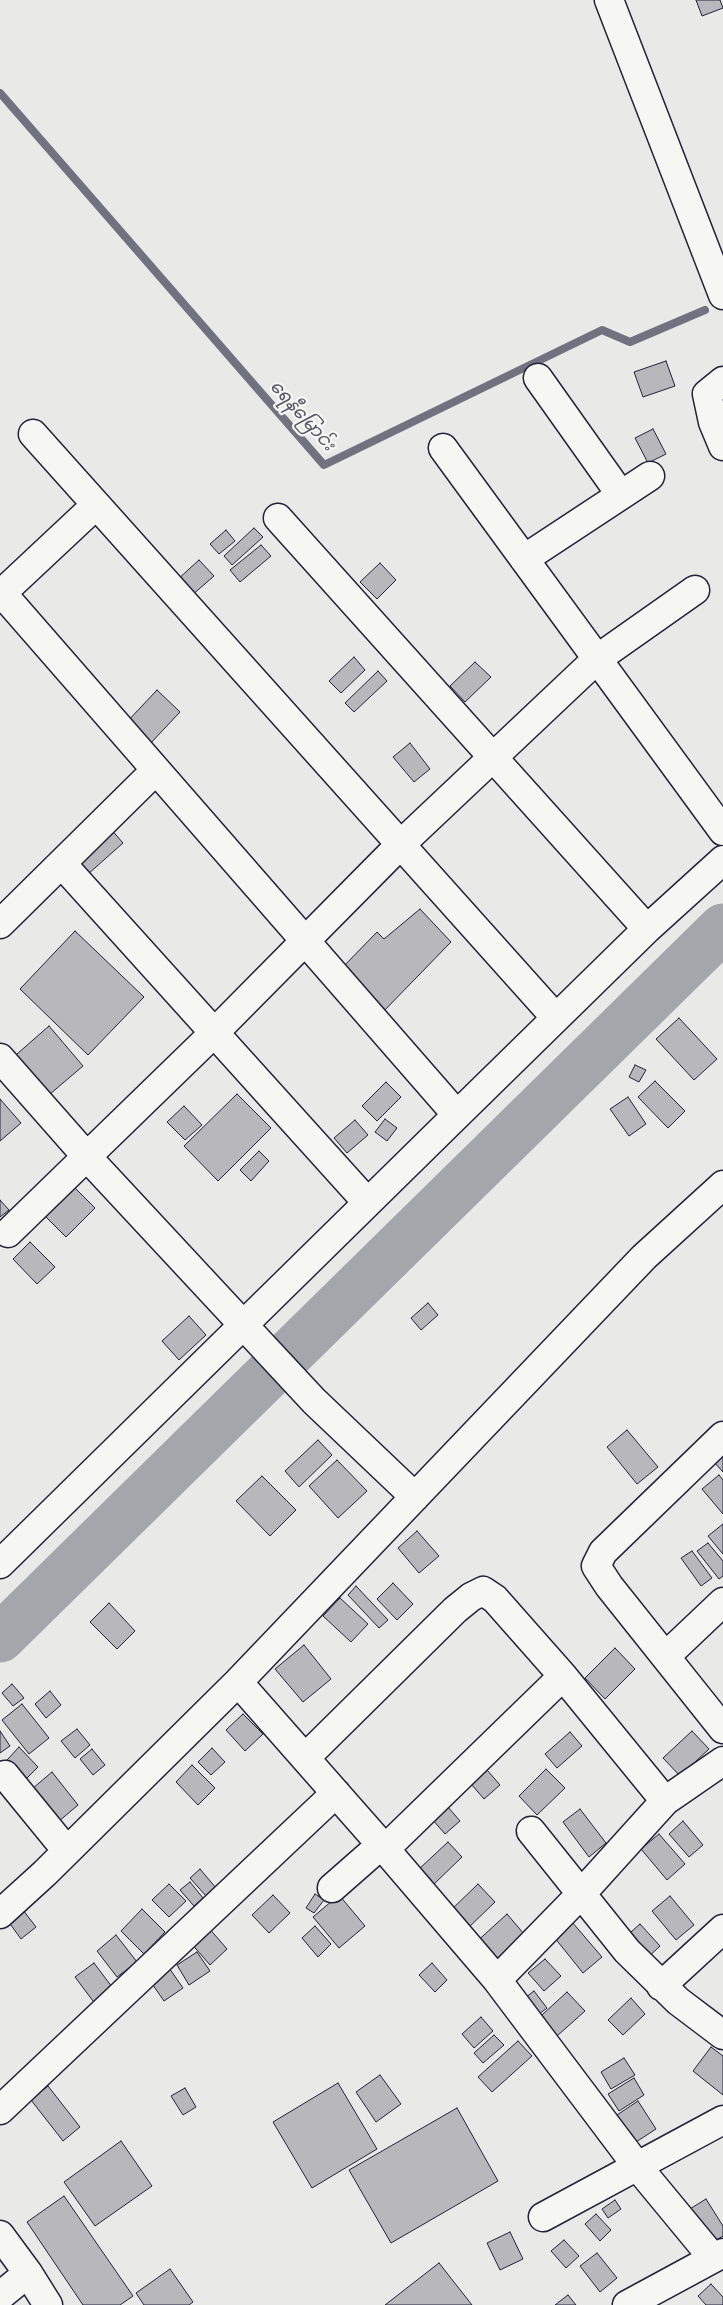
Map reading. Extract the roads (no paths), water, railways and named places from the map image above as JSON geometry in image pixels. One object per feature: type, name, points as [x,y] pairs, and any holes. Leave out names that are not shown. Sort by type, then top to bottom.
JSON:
[{"type":"street","points":[[609,0],[723,295]]},
{"type":"street","points":[[538,378],[621,495]]},
{"type":"street","points":[[723,381],[707,394],[713,422],[723,446]]},
{"type":"street","points":[[33,434],[556,1018]]},
{"type":"street","points":[[443,448],[723,831]]},
{"type":"street","points":[[524,559],[650,476]]},
{"type":"street","points":[[96,505],[1,592],[456,1115]]},
{"type":"street","points":[[278,518],[647,930]]},
{"type":"street","points":[[8,1233],[88,1158],[400,844],[492,757],[597,659],[695,590]]},
{"type":"street","points":[[0,924],[156,770]]},
{"type":"street","points":[[0,1564],[456,1115],[647,930],[723,860]]},
{"type":"street","points":[[62,864],[367,1202]]},
{"type":"street","points":[[0,1058],[88,1158],[314,1400],[415,1497]]},
{"type":"street","points":[[0,1914],[67,1851],[238,1682],[644,1257],[723,1185]]},
{"type":"street","points":[[723,1436],[603,1552],[596,1566],[609,1586],[723,1729]]},
{"type":"street","points":[[305,1758],[455,1610],[471,1597],[483,1591],[495,1599],[563,1676],[665,1801]]},
{"type":"street","points":[[666,1656],[723,1602]]},
{"type":"street","points":[[332,1888],[383,1847],[563,1676]]},
{"type":"street","points":[[238,1682],[497,1980],[637,2166],[718,2255],[627,2305]]},
{"type":"street","points":[[497,1980],[581,1894],[665,1801],[723,1761]]},
{"type":"street","points":[[5,1775],[67,1851]]},
{"type":"street","points":[[0,2110],[336,1793]]},
{"type":"street","points":[[531,1832],[627,1951],[678,2001],[723,2035]]},
{"type":"street","points":[[661,1986],[723,1929]]},
{"type":"street","points":[[543,2216],[723,2120]]},
{"type":"street","points":[[0,2235],[28,2273],[48,2305]]},
{"type":"street","points":[[0,2296],[28,2273]]},
{"type":"waterway","name":"ရေနီမြောင်း","points":[[0,93],[324,465],[602,330],[630,342],[705,310]]},
{"type":"waterway","points":[[0,1638],[723,928]]}]
